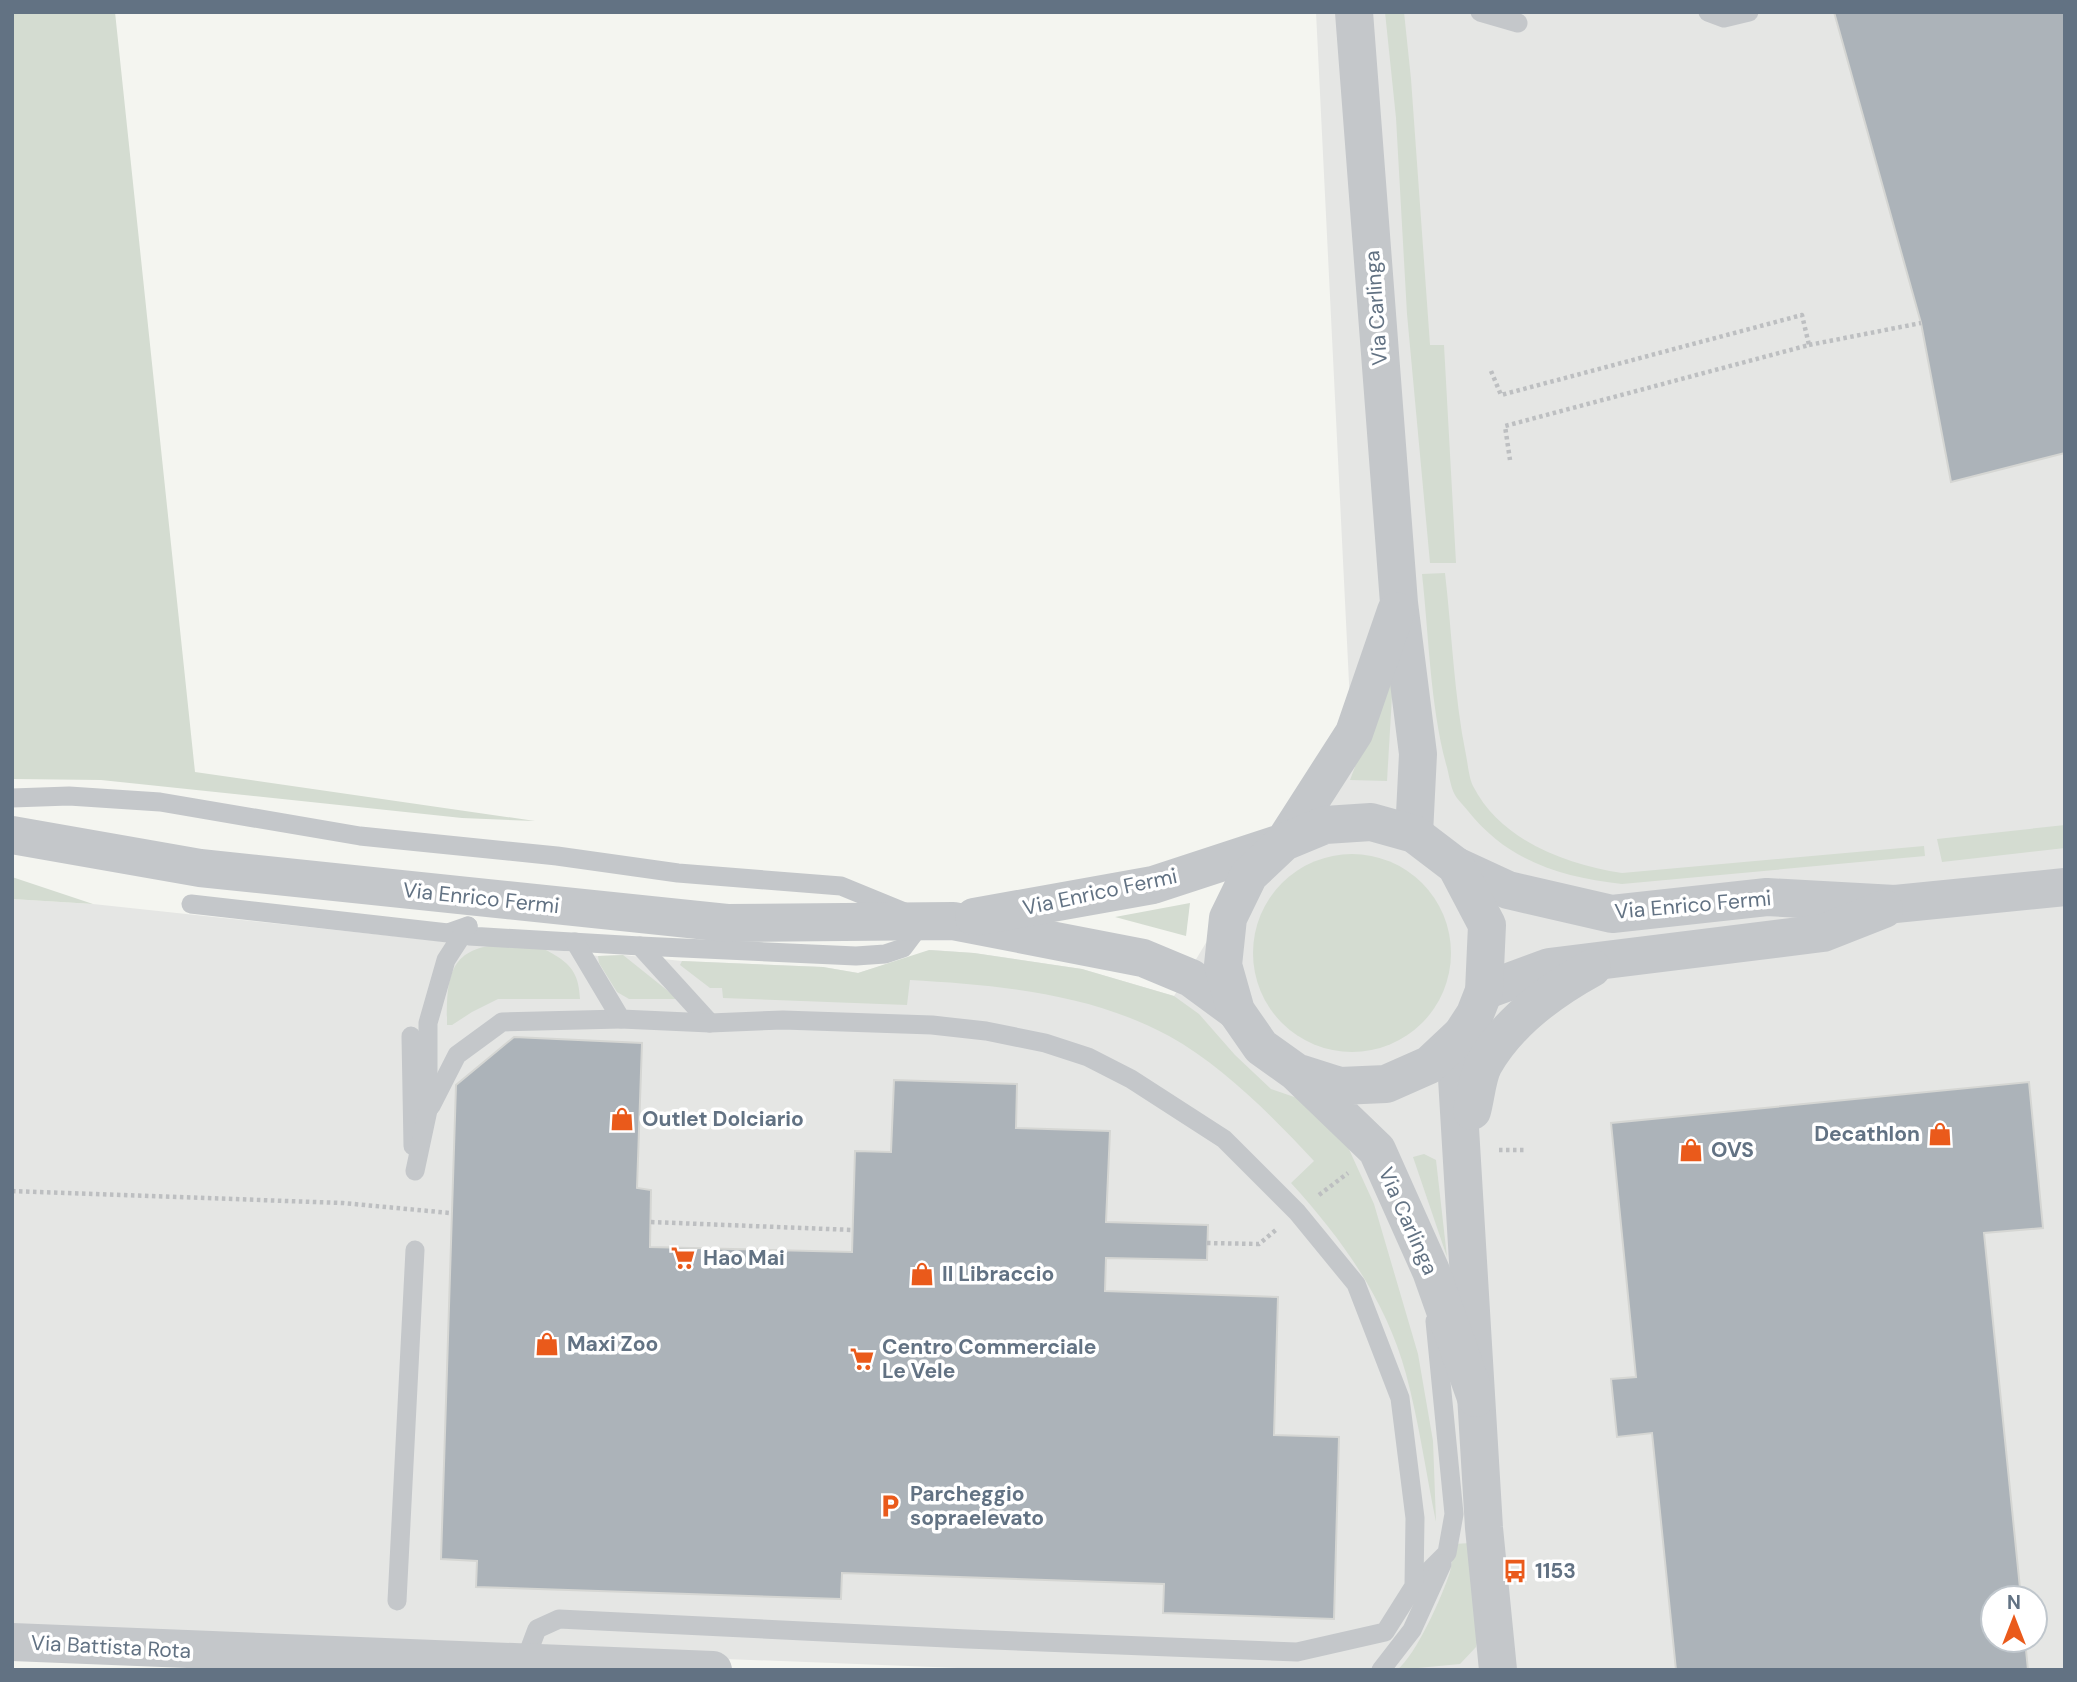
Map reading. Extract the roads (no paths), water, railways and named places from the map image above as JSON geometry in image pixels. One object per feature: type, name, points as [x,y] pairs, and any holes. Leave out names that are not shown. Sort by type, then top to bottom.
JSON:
[{"type":"street","name":"Via Carlinga","points":[[1354,12],[1399,603],[1418,754],[1414,834]]},
{"type":"street","name":"Via Carlinga","points":[[1399,603],[1354,733],[1284,842],[1249,875],[1228,918],[1223,965],[1236,1011],[1261,1046],[1296,1072],[1377,1150],[1431,1271],[1476,1398]]},
{"type":"street","name":"Via Carlinga","points":[[1284,842],[1325,825],[1359,822],[1371,822],[1414,834],[1456,866],[1486,925],[1484,991],[1475,1014],[1462,1034],[1429,1065],[1386,1083],[1340,1086],[1296,1072]]},
{"type":"street","name":"Via Enrico Fermi","points":[[12,835],[200,868],[766,925],[939,921],[1153,885],[1284,842]]},
{"type":"street","name":"Via Enrico Fermi","points":[[1456,866],[1508,890],[1612,914],[1767,897],[1895,904],[2065,887]]},
{"type":"street","name":"Via Enrico Fermi","points":[[1484,991],[1549,967],[1824,933],[1895,904]]},
{"type":"street","name":"Via Enrico Fermi","points":[[939,921],[1143,958],[1191,978],[1236,1011]]},
{"type":"street","name":"Via Carlinga","points":[[1462,1151],[1483,1066],[1513,1025],[1562,985],[1612,958]]},
{"type":"street","name":"Via Carlinga","points":[[1462,1034],[1457,1078],[1484,1528],[1498,1670]]},
{"type":"street","name":"Via Battista Rota","points":[[12,1642],[713,1670]]},
{"type":"lane","points":[[1480,12],[1518,23]]},
{"type":"lane","points":[[1708,12],[1724,18],[1749,12]]},
{"type":"lane","points":[[12,798],[69,796],[160,802],[360,836],[557,856],[678,873],[841,887],[939,921]]},
{"type":"lane","points":[[191,904],[448,933],[468,926]]},
{"type":"lane","points":[[468,926],[469,936],[640,947],[856,956],[885,954],[903,948],[939,921]]},
{"type":"lane","points":[[411,1036],[415,1171],[428,1110],[428,1023],[446,960],[468,926]]},
{"type":"lane","points":[[575,942],[621,1019]]},
{"type":"lane","points":[[640,947],[710,1023]]},
{"type":"lane","points":[[428,1110],[457,1055],[502,1022],[621,1019],[710,1023],[783,1020],[932,1025],[986,1031],[1045,1044],[1087,1058],[1131,1079],[1224,1139],[1297,1212],[1356,1284],[1400,1398],[1415,1518],[1414,1586]]},
{"type":"lane","points":[[397,1601],[415,1250]]},
{"type":"lane","points":[[1381,1670],[1412,1630],[1447,1553],[1454,1514],[1444,1431],[1431,1271]]},
{"type":"lane","points":[[525,1661],[537,1629],[559,1619],[1297,1652],[1385,1632],[1414,1586],[1447,1553]]},
{"type":"place","name":"Outlet Dolciario","points":[[622,1119]]},
{"type":"place","name":"Decathlon","points":[[1940,1134]]},
{"type":"place","name":"OVS","points":[[1691,1150]]},
{"type":"place","name":"Hao Mai","points":[[683,1258]]},
{"type":"place","name":"Il Libraccio","points":[[922,1274]]},
{"type":"place","name":"Maxi Zoo","points":[[547,1344]]},
{"type":"place","name":"Centro Commerciale Le Vele","points":[[862,1359]]},
{"type":"place","name":"Parcheggio sopraelevato","points":[[890,1506]]},
{"type":"place","name":"1153","points":[[1515,1571]]}]
